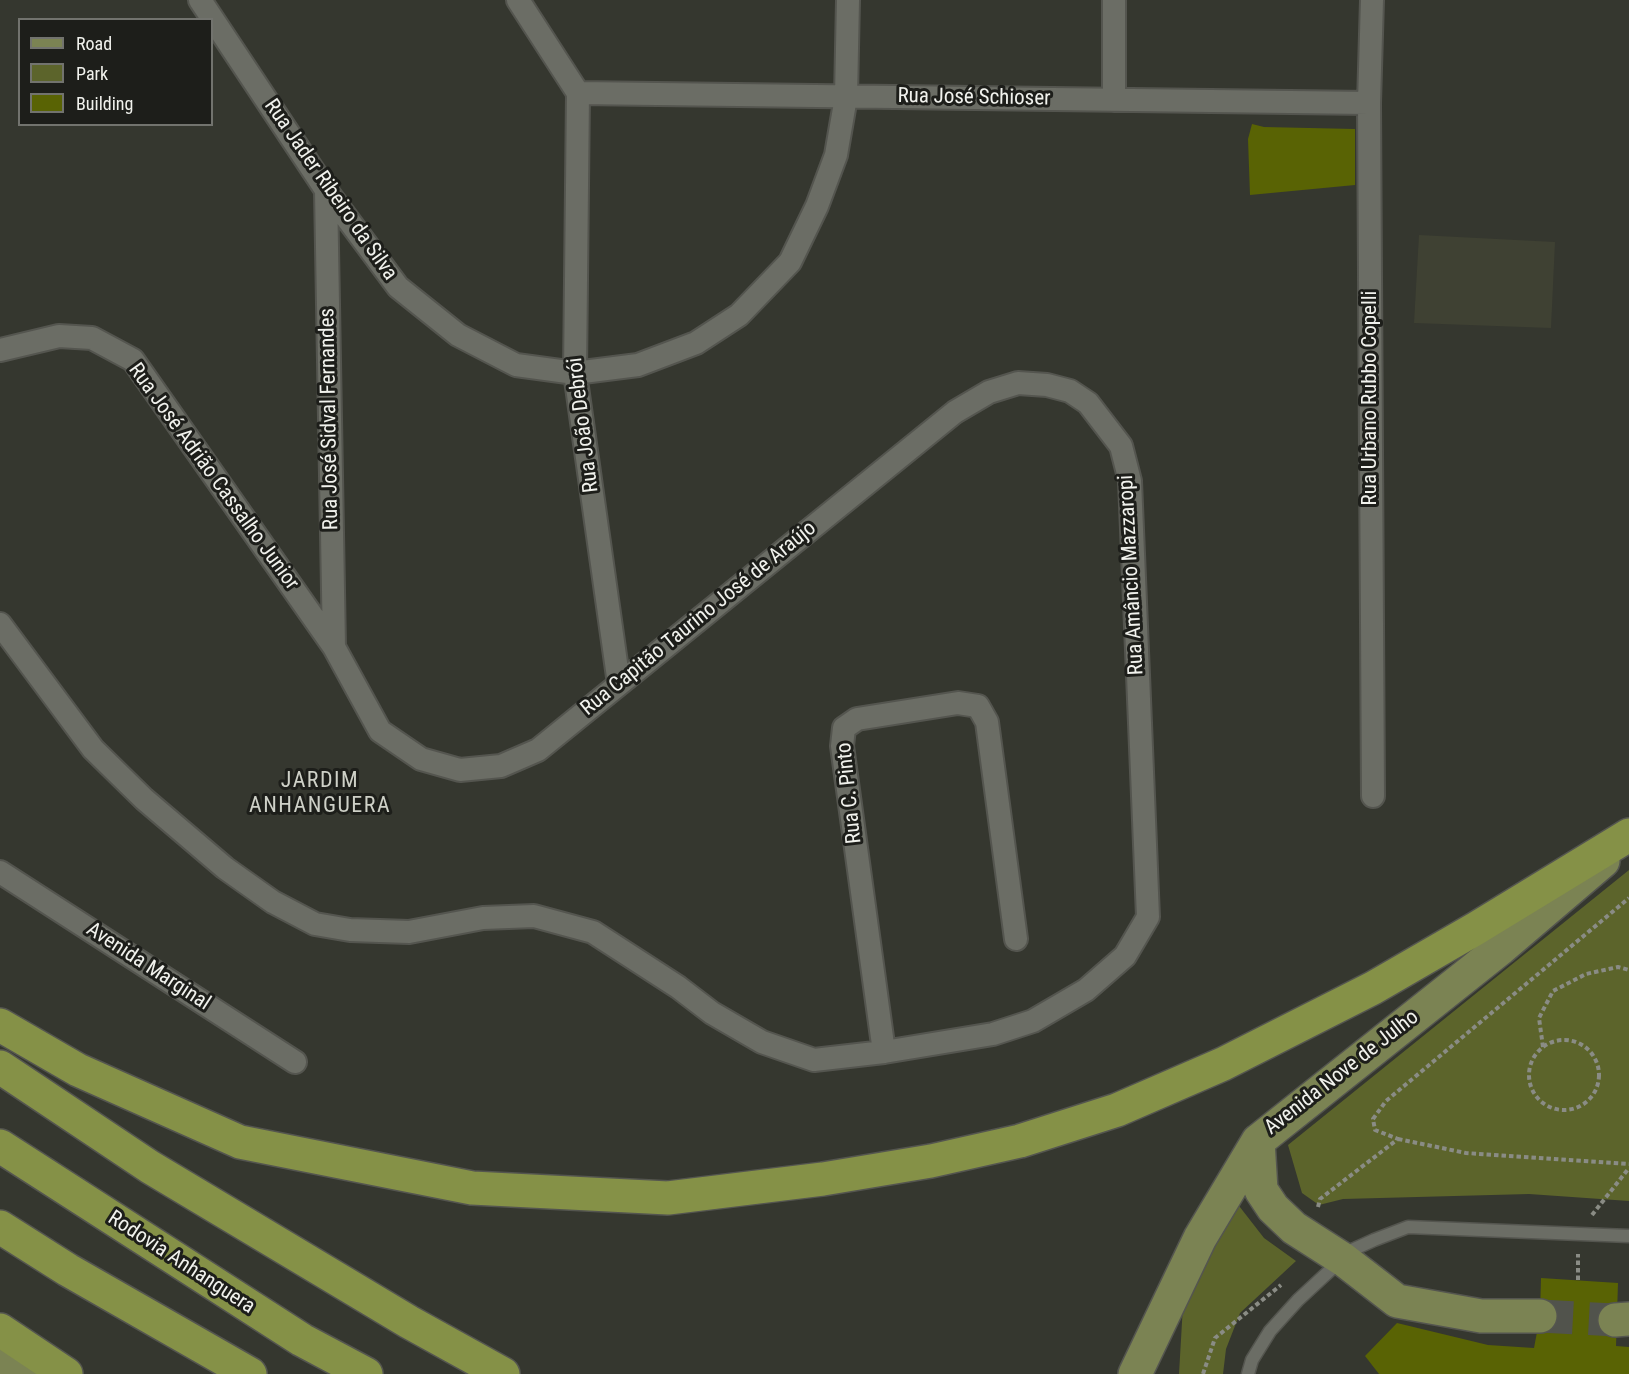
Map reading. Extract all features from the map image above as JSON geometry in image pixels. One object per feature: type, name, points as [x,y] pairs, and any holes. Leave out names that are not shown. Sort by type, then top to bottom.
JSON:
[{"type":"highway","points":[[0,1025],[78,1070],[240,1142],[472,1188],[668,1198],[823,1179],[931,1161],[1020,1141],[1117,1110],[1223,1064],[1372,987],[1475,929],[1629,836]]},
{"type":"highway","points":[[0,1067],[150,1167],[409,1322],[503,1374]]},
{"type":"highway","name":"Rodovia Anhanguera","points":[[0,1146],[302,1340],[366,1374]]},
{"type":"highway","points":[[0,1227],[68,1270],[250,1374]]},
{"type":"highway","points":[[0,1330],[66,1374]]},
{"type":"main road","name":"Avenida Nove de Julho","points":[[1540,1316],[1481,1316],[1397,1301],[1344,1260],[1294,1228],[1273,1208],[1261,1190],[1258,1141],[1501,948],[1629,836]]},
{"type":"main road","points":[[1144,1365],[1200,1238],[1258,1141]]},
{"type":"main road","points":[[0,1365],[20,1374]]},
{"type":"street","name":"Rua Jader Ribeiro da Silva","points":[[200,0],[212,18]]},
{"type":"street","points":[[518,0],[578,93]]},
{"type":"street","name":"Rua Jader Ribeiro da Silva","points":[[213,20],[326,190],[398,286],[458,335],[516,365],[574,373],[638,365],[696,343],[739,315],[790,262],[817,206],[836,155],[846,97],[849,0]]},
{"type":"street","points":[[1114,0],[1114,100]]},
{"type":"street","name":"Rua Urbano Rubbo Copelli","points":[[1372,0],[1370,103],[1373,796]]},
{"type":"street","name":"Rua José Schioser","points":[[578,93],[1370,103]]},
{"type":"street","name":"Rua João Debrói","points":[[578,93],[574,373],[619,684]]},
{"type":"street","name":"Rua José Sidval Fernandes","points":[[326,190],[334,647]]},
{"type":"street","name":"Rua José Adrião Cassalho Junior","points":[[0,350],[59,336],[92,338],[133,360],[334,647],[380,731],[421,759],[460,770],[501,766],[538,750]]},
{"type":"street","name":"Rua Amâncio Mazzaropi","points":[[860,489],[955,412],[989,392],[1018,383],[1047,385],[1070,391],[1088,403],[1122,446],[1131,481],[1148,917],[1125,956],[1086,990],[1033,1021],[993,1034],[884,1052]]},
{"type":"street","name":"Rua Capitão Taurino José de Araújo","points":[[538,750],[860,489]]},
{"type":"street","points":[[0,624],[93,748],[144,800],[216,861],[273,902],[315,924],[350,930],[409,932],[483,918],[534,916],[594,932],[712,1012],[762,1042],[814,1060],[884,1052]]},
{"type":"street","name":"Rua C. Pinto","points":[[884,1052],[842,746],[844,728],[857,719],[958,703],[978,705],[987,722],[1016,939]]},
{"type":"street","name":"Avenida Marginal","points":[[0,873],[295,1062]]},
{"type":"lane","points":[[1248,1374],[1252,1360],[1270,1330],[1298,1300],[1344,1260],[1352,1250],[1408,1227],[1629,1236]]},
{"type":"path","points":[[1629,898],[1386,1101],[1373,1119],[1375,1130],[1398,1139],[1466,1153],[1629,1164]]},
{"type":"path","points":[[1543,1047],[1563,1039],[1574,1041],[1592,1053],[1599,1069],[1598,1086],[1583,1105],[1572,1109],[1548,1106],[1532,1090],[1530,1066],[1543,1047],[1539,1018],[1553,991],[1586,974],[1618,967],[1629,970]]},
{"type":"path","points":[[1311,1239],[1320,1199],[1398,1139]]},
{"type":"path","points":[[1203,1374],[1215,1338],[1283,1283]]},
{"type":"shaded area","points":[[1419,235],[1555,242],[1551,328],[1414,323]]},
{"type":"green space","points":[[1629,870],[1629,1201],[1529,1194],[1343,1199],[1319,1205],[1302,1193],[1288,1145]]},
{"type":"green space","points":[[1236,1202],[1264,1238],[1296,1261],[1240,1313],[1226,1349],[1223,1374],[1179,1374],[1183,1305]]},
{"type":"building","points":[[1252,124],[1264,127],[1355,129],[1355,185],[1250,195],[1248,139]]},
{"type":"building","points":[[1541,1278],[1618,1283],[1616,1346],[1629,1347],[1629,1374],[1379,1374],[1365,1356],[1397,1323],[1488,1345],[1534,1348],[1540,1316]]},
{"type":"tunnel","points":[[1540,1316],[1615,1320]]},
{"type":"district","name":"JARDIM ANHANGUERA","points":[[320,794]]}]
